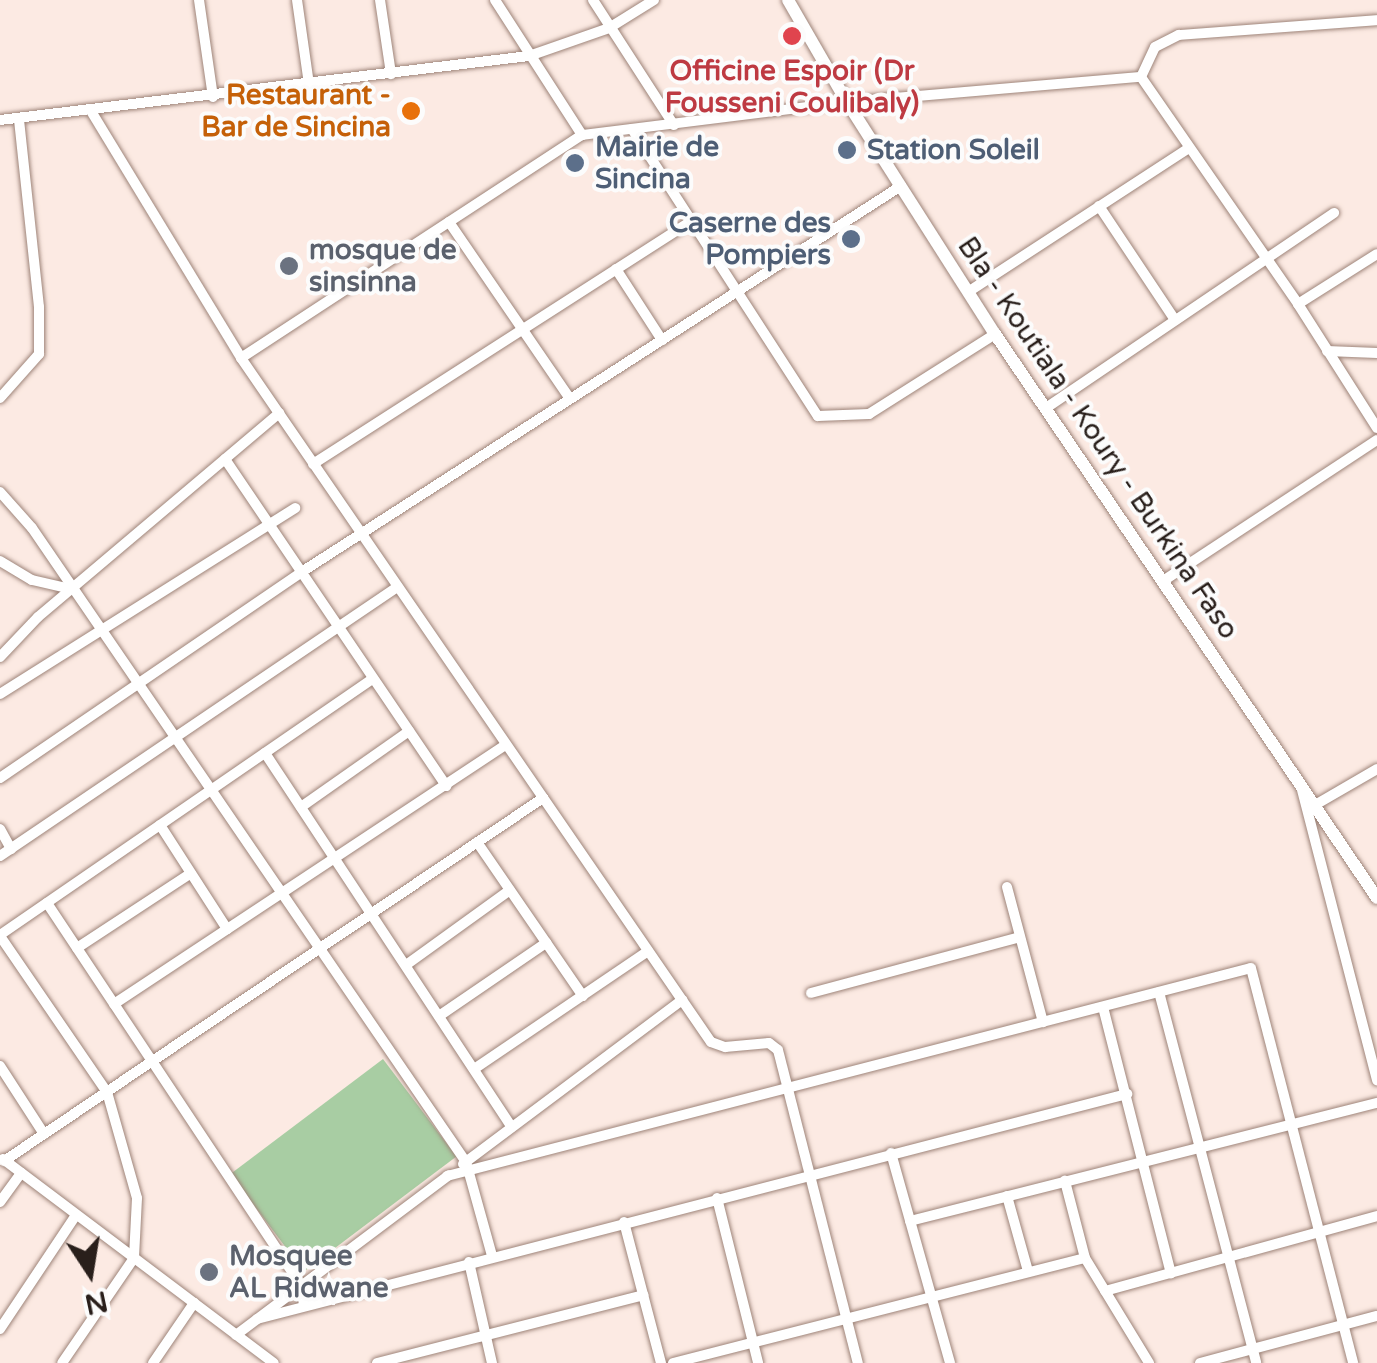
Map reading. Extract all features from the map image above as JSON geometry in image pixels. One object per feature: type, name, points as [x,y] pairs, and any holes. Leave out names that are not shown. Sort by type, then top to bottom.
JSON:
[{"type":"main road","name":"Bla - Koutiala - Koury - Burkina Faso","points":[[788,0],[847,102],[968,292],[1377,898]]},
{"type":"street","points":[[199,0],[214,97]]},
{"type":"street","points":[[296,0],[309,84]]},
{"type":"street","points":[[380,0],[391,74]]},
{"type":"street","points":[[496,0],[528,56],[582,135]]},
{"type":"street","points":[[593,0],[674,125]]},
{"type":"street","points":[[0,120],[528,56],[609,28],[654,0]]},
{"type":"street","points":[[1140,77],[1155,47],[1179,35],[1377,20]]},
{"type":"street","points":[[240,358],[582,135],[847,102],[1140,77]]},
{"type":"street","points":[[1140,77],[1298,304],[1377,428]]},
{"type":"street","points":[[92,111],[240,358],[711,1042],[725,1047],[769,1042],[778,1050],[858,1363]]},
{"type":"street","points":[[0,398],[39,354],[39,307],[20,119]]},
{"type":"street","points":[[632,130],[818,416],[869,414],[996,334]]},
{"type":"street","points":[[968,292],[1190,148]]},
{"type":"street","points":[[0,778],[300,573],[901,186]]},
{"type":"street","points":[[1100,206],[1175,320]]},
{"type":"street","points":[[1046,408],[1334,213]]},
{"type":"street","points":[[314,464],[693,220]]},
{"type":"street","points":[[449,222],[570,399]]},
{"type":"street","points":[[1298,304],[1377,254]]},
{"type":"street","points":[[616,269],[662,340]]},
{"type":"street","points":[[1328,351],[1377,352]]},
{"type":"street","points":[[0,658],[72,589],[278,413]]},
{"type":"street","points":[[1163,581],[1377,440]]},
{"type":"street","points":[[224,459],[446,786]]},
{"type":"street","points":[[0,492],[32,528],[468,1166],[492,1256]]},
{"type":"street","points":[[0,694],[295,508]]},
{"type":"street","points":[[0,560],[32,580],[72,589]]},
{"type":"street","points":[[0,856],[398,587]]},
{"type":"street","points":[[62,1363],[134,1258],[138,1198],[106,1092],[0,935],[373,679]]},
{"type":"street","points":[[301,807],[408,731]]},
{"type":"street","points":[[114,1004],[506,744]]},
{"type":"street","points":[[265,752],[512,1127]]},
{"type":"street","points":[[1315,805],[1377,769]]},
{"type":"street","points":[[1301,784],[1377,1080]]},
{"type":"street","points":[[274,1363],[2,1159],[543,798]]},
{"type":"street","points":[[160,826],[227,929]]},
{"type":"street","points":[[0,829],[12,849]]},
{"type":"street","points":[[477,842],[583,996]]},
{"type":"street","points":[[77,948],[190,873]]},
{"type":"street","points":[[1006,887],[1043,1022]]},
{"type":"street","points":[[406,965],[510,890]]},
{"type":"street","points":[[47,903],[301,1286],[304,1304]]},
{"type":"street","points":[[811,993],[1020,937]]},
{"type":"street","points":[[439,1016],[546,943]]},
{"type":"street","points":[[474,1069],[648,951]]},
{"type":"street","points":[[236,1335],[447,1176],[468,1166],[1251,968],[1354,1363]]},
{"type":"street","points":[[1159,992],[1256,1363]]},
{"type":"street","points":[[468,1166],[512,1127],[682,1000]]},
{"type":"street","points":[[1103,1006],[1172,1272]]},
{"type":"street","points":[[0,1066],[44,1134]]},
{"type":"street","points":[[257,1319],[1127,1094]]},
{"type":"street","points":[[910,1220],[1377,1102]]},
{"type":"street","points":[[891,1153],[950,1363]]},
{"type":"street","points":[[0,1202],[21,1174]]},
{"type":"street","points":[[1065,1181],[1085,1258],[1149,1363]]},
{"type":"street","points":[[1007,1196],[1028,1271]]},
{"type":"street","points":[[717,1198],[758,1363]]},
{"type":"street","points":[[0,1329],[76,1215]]},
{"type":"street","points":[[1105,1291],[1377,1216]]},
{"type":"street","points":[[624,1222],[660,1363]]},
{"type":"street","points":[[672,1363],[1085,1258]]},
{"type":"street","points":[[469,1262],[492,1363]]},
{"type":"street","points":[[377,1363],[643,1294]]},
{"type":"street","points":[[153,1363],[194,1304]]},
{"type":"street","points":[[1200,1363],[1377,1316]]},
{"type":"street","points":[[247,1363],[256,1350]]},
{"type":"green space","points":[[383,1059],[456,1156],[304,1271],[230,1174]]},
{"type":"place","name":"Officine Espoir (Dr Fousseni Coulibaly)","points":[[792,36]]},
{"type":"place","name":"Restaurant - Bar de Sincina","points":[[411,111]]},
{"type":"place","name":"Station Soleil","points":[[847,150]]},
{"type":"place","name":"Mairie de Sincina","points":[[575,163]]},
{"type":"place","name":"Caserne des Pompiers","points":[[851,239]]},
{"type":"place","name":"mosque de sinsinna","points":[[289,266]]},
{"type":"place","name":"Mosquee AL Ridwane","points":[[209,1272]]}]
